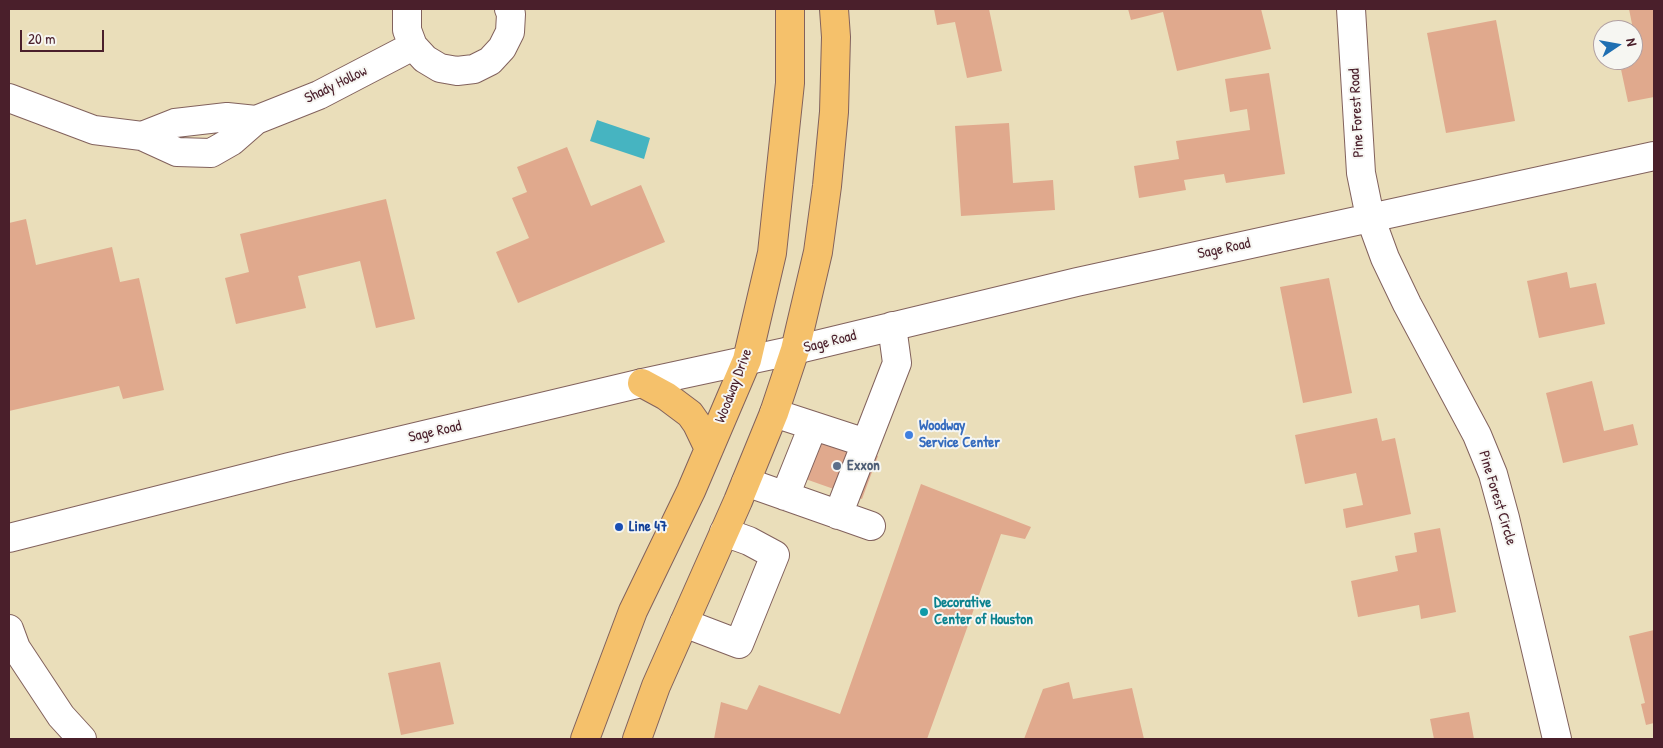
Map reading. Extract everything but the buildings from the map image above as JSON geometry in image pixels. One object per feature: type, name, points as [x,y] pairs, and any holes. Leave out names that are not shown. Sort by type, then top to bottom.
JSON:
[{"type":"main road","name":"Woodway Drive","points":[[585,739],[633,611],[691,491],[747,360],[772,253],[790,83],[790,9]]},
{"type":"main road","points":[[637,739],[656,686],[746,482],[774,413],[795,350],[818,252],[827,186],[834,112],[836,37],[834,9]]},
{"type":"main road","points":[[642,383],[666,396],[690,414],[697,424],[709,450]]},
{"type":"street","points":[[407,9],[406,30],[413,46],[425,59],[440,68],[457,72],[474,69],[490,61],[502,48],[510,32],[509,9]]},
{"type":"street","name":"Pine Forest Road","points":[[1351,9],[1360,173],[1370,217]]},
{"type":"street","name":"Shady Hollow","points":[[9,98],[94,130],[142,136],[177,152],[211,153],[232,141],[256,120],[319,95],[413,46]]},
{"type":"street","name":"Sage Road","points":[[9,538],[289,467],[642,383],[795,350],[1077,282],[1654,156]]},
{"type":"street","name":"Pine Forest Circle","points":[[1370,217],[1385,258],[1407,304],[1477,435],[1493,474],[1557,739]]},
{"type":"street","points":[[838,515],[897,363],[892,326]]},
{"type":"street","points":[[774,413],[866,443]]},
{"type":"street","points":[[785,496],[813,426]]},
{"type":"street","points":[[746,482],[871,526]]},
{"type":"street","points":[[684,623],[739,644],[776,554],[724,532]]},
{"type":"street","points":[[9,629],[16,648],[61,716],[82,739]]},
{"type":"water","points":[[597,120],[650,138],[644,159],[590,141]]},
{"type":"place","name":"Woodway Service Center","points":[[909,435]]},
{"type":"place","name":"Exxon","points":[[837,466]]},
{"type":"place","name":"Line 47","points":[[619,527]]},
{"type":"place","name":"Decorative Center of Houston","points":[[924,612]]}]
